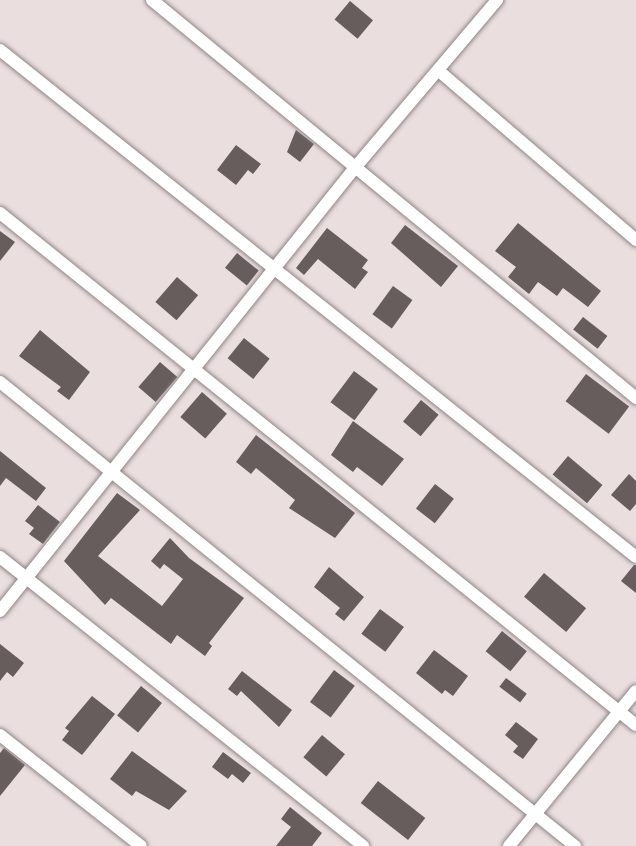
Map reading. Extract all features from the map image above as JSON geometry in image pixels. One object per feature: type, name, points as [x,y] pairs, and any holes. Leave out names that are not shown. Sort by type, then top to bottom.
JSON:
[{"type":"street","points":[[152,0],[353,170],[636,398]]},
{"type":"street","points":[[0,611],[111,471],[196,370],[353,170],[497,0]]},
{"type":"street","points":[[0,50],[276,267],[636,557]]},
{"type":"street","points":[[439,71],[636,240]]},
{"type":"street","points":[[0,213],[636,725]]},
{"type":"street","points":[[0,382],[575,846]]},
{"type":"street","points":[[0,557],[363,846]]},
{"type":"street","points":[[509,846],[636,691]]},
{"type":"street","points":[[0,735],[141,846]]},
{"type":"building","points":[[350,1],[373,20],[358,39],[335,19]]},
{"type":"building","points":[[296,130],[314,144],[300,162],[287,152]]},
{"type":"building","points":[[236,145],[261,164],[253,174],[248,170],[236,185],[217,170]]},
{"type":"building","points":[[518,223],[601,291],[588,307],[563,288],[557,296],[538,282],[529,294],[508,277],[516,267],[495,251]]},
{"type":"building","points":[[405,225],[458,266],[441,287],[391,243]]},
{"type":"building","points":[[327,228],[368,260],[362,268],[368,272],[355,289],[318,259],[304,275],[296,268]]},
{"type":"building","points":[[0,231],[15,242],[0,261]]},
{"type":"building","points":[[237,253],[259,271],[247,285],[225,268]]},
{"type":"building","points":[[177,277],[198,295],[176,320],[155,302]]},
{"type":"building","points":[[393,286],[412,300],[392,328],[372,314]]},
{"type":"building","points":[[583,317],[607,336],[598,349],[573,330]]},
{"type":"building","points":[[40,330],[90,372],[69,400],[57,391],[61,387],[19,356]]},
{"type":"building","points":[[244,338],[270,359],[253,379],[228,358]]},
{"type":"building","points":[[160,362],[177,377],[156,402],[138,387]]},
{"type":"building","points":[[354,371],[378,389],[354,420],[331,402]]},
{"type":"building","points":[[586,374],[629,406],[609,434],[566,401]]},
{"type":"building","points":[[202,392],[227,414],[205,439],[180,417]]},
{"type":"building","points":[[421,400],[439,415],[421,436],[403,421]]},
{"type":"building","points":[[353,421],[404,459],[382,486],[357,467],[353,472],[331,455]]},
{"type":"building","points":[[256,435],[355,513],[335,538],[289,508],[295,500],[256,468],[251,474],[236,462]]},
{"type":"building","points":[[0,451],[46,488],[36,501],[6,478],[0,486]]},
{"type":"building","points":[[568,456],[602,485],[587,503],[553,474]]},
{"type":"building","points":[[629,474],[636,481],[636,504],[630,511],[611,495]]},
{"type":"building","points":[[435,484],[454,499],[435,523],[416,508]]},
{"type":"building","points":[[117,493],[140,510],[98,556],[162,606],[183,579],[164,564],[160,569],[151,561],[170,538],[189,558],[244,598],[209,643],[212,646],[205,656],[177,635],[171,644],[111,598],[105,605],[64,561]]},
{"type":"building","points":[[38,505],[60,522],[43,544],[29,534],[34,528],[25,521]]},
{"type":"building","points":[[636,565],[636,593],[621,581]]},
{"type":"building","points":[[329,567],[364,597],[344,621],[335,614],[340,608],[314,587]]},
{"type":"building","points":[[544,573],[586,608],[566,632],[524,597]]},
{"type":"building","points":[[380,609],[404,627],[385,652],[361,634]]},
{"type":"building","points":[[502,631],[527,651],[511,671],[486,651]]},
{"type":"building","points":[[0,644],[24,663],[13,677],[7,672],[0,681]]},
{"type":"building","points":[[434,650],[468,676],[453,696],[445,690],[442,694],[416,673]]},
{"type":"building","points":[[334,670],[355,686],[331,718],[310,702]]},
{"type":"building","points":[[242,671],[292,710],[279,727],[241,691],[237,696],[228,689]]},
{"type":"building","points":[[506,678],[527,694],[520,702],[499,687]]},
{"type":"building","points":[[141,686],[162,703],[138,733],[117,716]]},
{"type":"building","points":[[92,696],[115,714],[82,755],[62,740],[69,731],[65,728]]},
{"type":"building","points":[[516,722],[538,739],[523,759],[513,752],[518,746],[505,735]]},
{"type":"building","points":[[322,735],[345,754],[326,776],[303,757]]},
{"type":"building","points":[[4,748],[25,765],[0,796],[0,753]]},
{"type":"building","points":[[132,751],[187,791],[169,810],[136,791],[132,796],[110,779]]},
{"type":"building","points":[[223,752],[251,773],[243,783],[232,774],[228,779],[212,767]]},
{"type":"building","points":[[378,781],[425,818],[408,840],[361,803]]},
{"type":"building","points":[[290,807],[322,833],[312,846],[276,846],[291,827],[281,819]]}]
